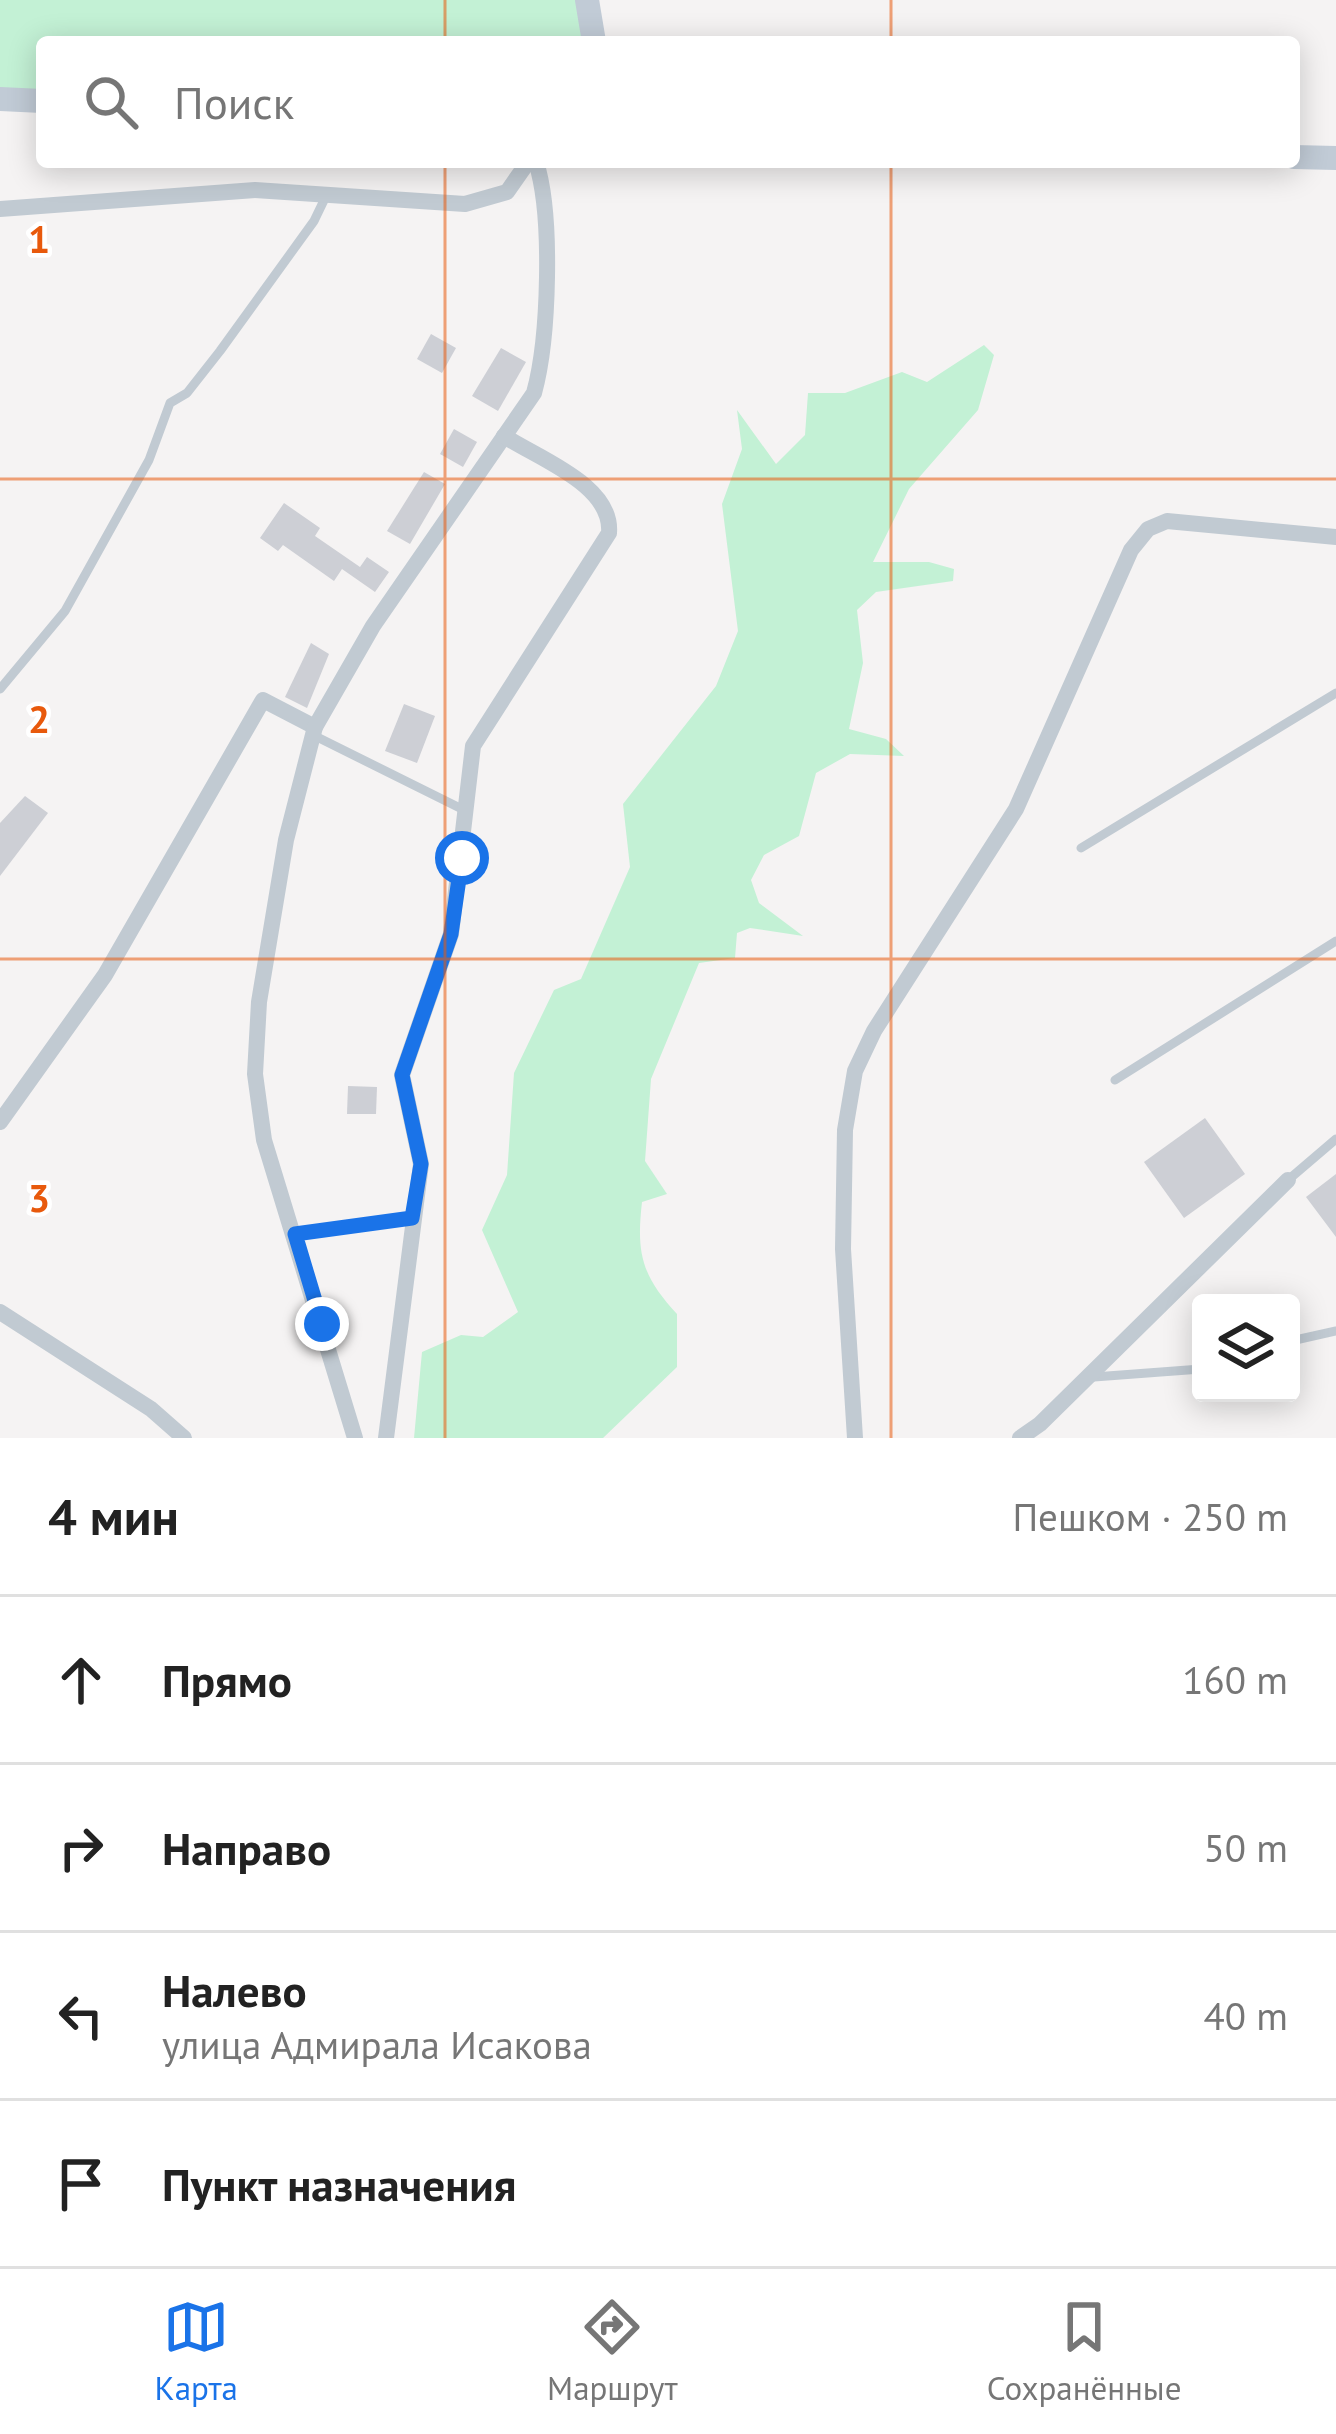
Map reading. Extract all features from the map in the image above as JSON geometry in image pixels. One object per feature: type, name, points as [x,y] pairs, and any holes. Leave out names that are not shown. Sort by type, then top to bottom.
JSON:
[{"type":"main road","points":[[587,0],[594,36]]},
{"type":"main road","points":[[0,99],[36,100]]},
{"type":"main road","points":[[1300,157],[1336,158]]},
{"type":"street","points":[[0,209],[255,190],[465,204],[507,193],[527,168]]},
{"type":"street","points":[[355,1438],[264,1140],[255,1074],[259,1002],[314,731],[373,626],[534,393],[543,360],[546,194],[535,168]]},
{"type":"street","points":[[386,1438],[421,1164],[402,1075],[451,934],[473,746],[609,533],[610,517],[601,497],[504,436]]},
{"type":"street","points":[[855,1438],[843,1249],[845,1130],[855,1071],[874,1031],[1016,809],[1130,550],[1148,529],[1167,520],[1336,537]]},
{"type":"street","points":[[0,1122],[105,975],[262,700],[314,731]]},
{"type":"street","points":[[1020,1438],[1288,1180]]},
{"type":"street","points":[[0,1312],[152,1409],[184,1438]]},
{"type":"lane","points":[[0,689],[65,610],[149,460],[170,404],[187,393],[220,351],[327,194]]},
{"type":"lane","points":[[1081,848],[1336,693]]},
{"type":"lane","points":[[314,731],[466,811]]},
{"type":"lane","points":[[1115,1080],[1336,941]]},
{"type":"lane","points":[[1288,1180],[1336,1139]]},
{"type":"lane","points":[[295,1234],[412,1218]]},
{"type":"lane","points":[[1300,1339],[1336,1331]]},
{"type":"lane","points":[[1088,1377],[1192,1370]]},
{"type":"green space","points":[[0,0],[583,0],[590,36],[36,36],[36,96],[0,94]]},
{"type":"green space","points":[[984,345],[994,355],[978,410],[909,489],[873,562],[929,562],[954,569],[953,581],[876,592],[857,610],[863,663],[849,729],[886,739],[904,756],[850,754],[816,773],[799,836],[764,855],[751,880],[759,903],[803,936],[750,928],[737,933],[735,958],[699,963],[651,1079],[645,1161],[667,1194],[642,1202],[641,1250],[649,1276],[677,1314],[677,1367],[603,1438],[414,1438],[422,1352],[461,1335],[483,1337],[518,1312],[482,1230],[507,1175],[514,1073],[554,990],[581,979],[630,867],[623,804],[716,686],[738,631],[722,504],[742,449],[737,410],[776,464],[805,435],[808,393],[845,393],[902,372],[927,382]]},
{"type":"building","points":[[431,334],[456,348],[442,373],[417,359]]},
{"type":"building","points":[[501,348],[526,362],[498,411],[472,396]]},
{"type":"building","points":[[454,429],[477,442],[463,467],[440,454]]},
{"type":"building","points":[[424,472],[445,484],[410,544],[387,531]]},
{"type":"building","points":[[284,503],[320,528],[315,536],[360,567],[367,557],[389,572],[375,592],[342,569],[334,581],[283,545],[278,551],[260,538]]},
{"type":"building","points":[[311,643],[329,654],[307,708],[285,697]]},
{"type":"building","points":[[404,704],[435,716],[417,763],[385,751]]},
{"type":"building","points":[[25,796],[48,813],[0,876],[0,823]]},
{"type":"building","points":[[348,1086],[377,1087],[376,1114],[347,1114]]},
{"type":"building","points":[[1205,1118],[1245,1174],[1184,1218],[1144,1162]]},
{"type":"building","points":[[1336,1174],[1336,1237],[1306,1197]]},
{"type":"route","points":[[322,1324],[295,1234],[412,1218],[421,1164],[402,1075],[451,934],[462,858]]}]
